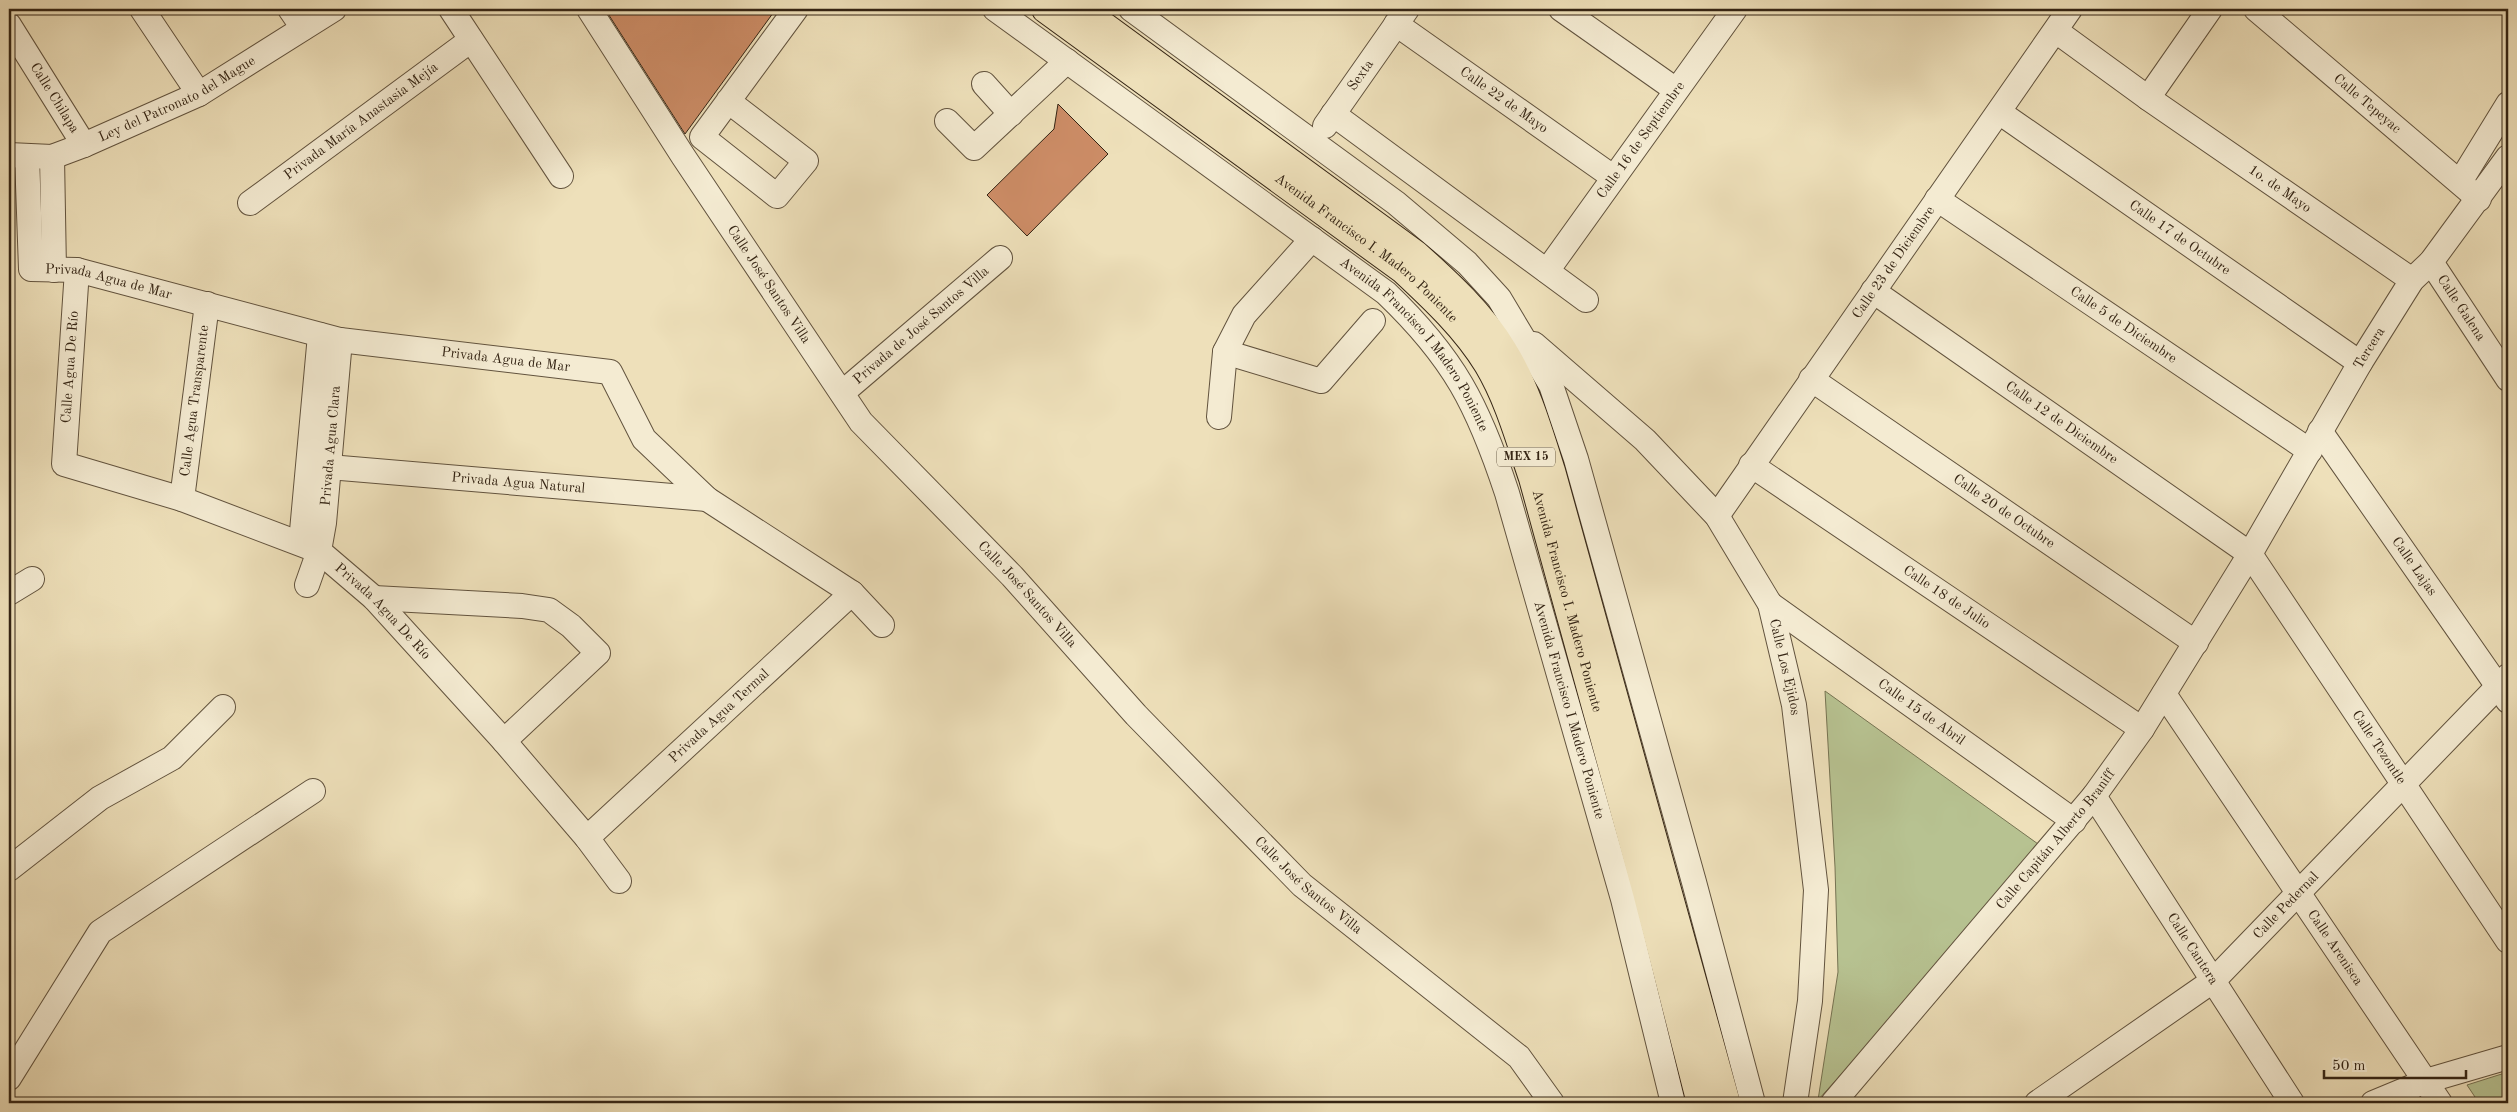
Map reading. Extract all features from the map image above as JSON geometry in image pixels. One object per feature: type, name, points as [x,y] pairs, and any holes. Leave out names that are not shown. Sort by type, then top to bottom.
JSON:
[{"type":"main road","name":"Avenida Francisco I. Madero Poniente","points":[[1046,9],[1404,270],[1438,302],[1488,364],[1512,416],[1533,478],[1647,892],[1701,1103]]},
{"type":"main road","name":"Avenida Francisco I. Madero Poniente","points":[[1080,9],[1416,255],[1450,286],[1503,350],[1530,404],[1551,471],[1726,1103]]},
{"type":"street","points":[[142,9],[199,94]]},
{"type":"street","name":"Ley del Patronato del Mague","points":[[18,156],[52,157],[84,146],[199,94],[297,18],[334,9]]},
{"type":"street","points":[[451,9],[561,176]]},
{"type":"street","name":"Calle José Santos Villa","points":[[590,9],[683,156],[861,422],[1012,576],[1136,715],[1302,885],[1520,1057],[1552,1103]]},
{"type":"street","points":[[728,101],[806,161],[777,196],[702,138],[728,101],[796,9]]},
{"type":"street","name":"Avenida Francisco I Madero Poniente","points":[[994,9],[1386,293],[1419,324],[1442,353],[1465,388],[1488,437],[1507,493],[1620,890],[1674,1103]]},
{"type":"street","points":[[1131,9],[1314,141],[1396,203],[1467,263],[1500,298],[1517,330],[1551,385],[1576,459],[1694,882],[1753,1103]]},
{"type":"street","points":[[1561,9],[1676,90]]},
{"type":"street","name":"Calle 16 de Septiembre","points":[[1547,271],[1735,9]]},
{"type":"street","name":"Calle 23 de Diciembre","points":[[1717,516],[2070,9]]},
{"type":"street","points":[[2148,98],[2210,9]]},
{"type":"street","name":"Calle Tepeyac","points":[[2271,14],[2479,200]]},
{"type":"street","name":"Sexta","points":[[1314,141],[1402,17]]},
{"type":"street","name":"Calle 22 de Mayo","points":[[1402,17],[1613,177]]},
{"type":"street","name":"Calle Chilapa","points":[[9,25],[84,146]]},
{"type":"street","name":"1o. de Mayo","points":[[2056,31],[2148,98],[2412,280]]},
{"type":"street","name":"Privada María Anastasia Mejía","points":[[250,203],[471,40]]},
{"type":"street","points":[[948,121],[974,148],[1067,61]]},
{"type":"street","points":[[984,84],[1011,114]]},
{"type":"street","points":[[2460,182],[2508,104]]},
{"type":"street","name":"Calle 17 de Octubre","points":[[1999,112],[2360,362]]},
{"type":"street","points":[[1333,114],[1586,300]]},
{"type":"street","name":"Privada Agua de Mar","points":[[18,156],[54,270]]},
{"type":"street","name":"Privada Agua de Mar","points":[[52,157],[54,270]]},
{"type":"street","name":"Tercera","points":[[2250,554],[2360,362],[2412,280],[2432,262],[2479,200],[2508,157]]},
{"type":"street","name":"Calle 5 de Diciembre","points":[[1937,199],[2315,441]]},
{"type":"street","points":[[1219,418],[1225,352],[1244,315],[1312,239]]},
{"type":"street","name":"Privada de José Santos Villa","points":[[842,393],[1000,258]]},
{"type":"street","name":"Calle Galena","points":[[2432,262],[2508,379]]},
{"type":"street","name":"Privada Agua de Mar","points":[[54,270],[207,304],[330,337],[610,372],[644,439],[707,499],[852,593],[882,625]]},
{"type":"street","name":"Calle Agua De Río","points":[[54,270],[64,464]]},
{"type":"street","name":"Calle 12 de Diciembre","points":[[1873,291],[2250,554]]},
{"type":"street","name":"Calle Agua Transparente","points":[[182,499],[207,304]]},
{"type":"street","points":[[1225,352],[1321,381],[1373,321]]},
{"type":"street","name":"Calle Los Ejidos","points":[[1517,330],[1644,440],[1717,516],[1770,604],[1794,705],[1816,890],[1810,1001],[1795,1103]]},
{"type":"street","name":"Privada Agua Clara","points":[[310,547],[324,523],[329,467],[330,337]]},
{"type":"street","name":"Privada Agua Clara","points":[[310,547],[330,337]]},
{"type":"street","name":"Calle 20 de Octubre","points":[[1811,379],[2196,643]]},
{"type":"street","name":"Calle Lajas","points":[[2315,441],[2505,688]]},
{"type":"street","name":"Privada Agua De Río","points":[[64,464],[182,499],[310,547],[374,598],[504,741],[587,838],[619,881]]},
{"type":"street","name":"Calle 18 de Julio","points":[[1751,465],[2142,729]]},
{"type":"street","name":"Privada Agua Natural","points":[[329,467],[707,499]]},
{"type":"street","points":[[307,586],[310,547]]},
{"type":"street","name":"Calle Capitán Alberto Braniff","points":[[1833,1103],[2094,796],[2142,729],[2250,554]]},
{"type":"street","name":"Calle Tezontle","points":[[2250,554],[2508,940]]},
{"type":"street","points":[[9,593],[32,579]]},
{"type":"street","name":"Privada Agua Termal","points":[[587,838],[852,593]]},
{"type":"street","points":[[374,598],[522,606],[549,610],[570,626],[598,653],[504,741]]},
{"type":"street","name":"Calle 15 de Abril","points":[[1770,604],[2074,821]]},
{"type":"street","name":"Calle Pedernal","points":[[2037,1103],[2214,980],[2402,784],[2505,688]]},
{"type":"street","name":"Calle Arenisca","points":[[2164,694],[2440,1103]]},
{"type":"street","points":[[9,869],[100,798],[172,758],[223,707]]},
{"type":"street","points":[[9,1078],[100,932],[314,791]]},
{"type":"street","name":"Calle Cantera","points":[[2094,796],[2292,1103]]},
{"type":"street","points":[[2373,1103],[2426,1081],[2508,1057]]},
{"type":"green space","points":[[1825,691],[2045,849],[1818,1100],[1838,972],[1835,867]]},
{"type":"green space","points":[[2508,1072],[2508,1094],[2500,1103],[2479,1103],[2467,1085]]},
{"type":"building","points":[[605,9],[776,9],[685,134]]},
{"type":"building","points":[[1058,104],[1108,154],[1027,236],[987,195],[1054,129]]}]
